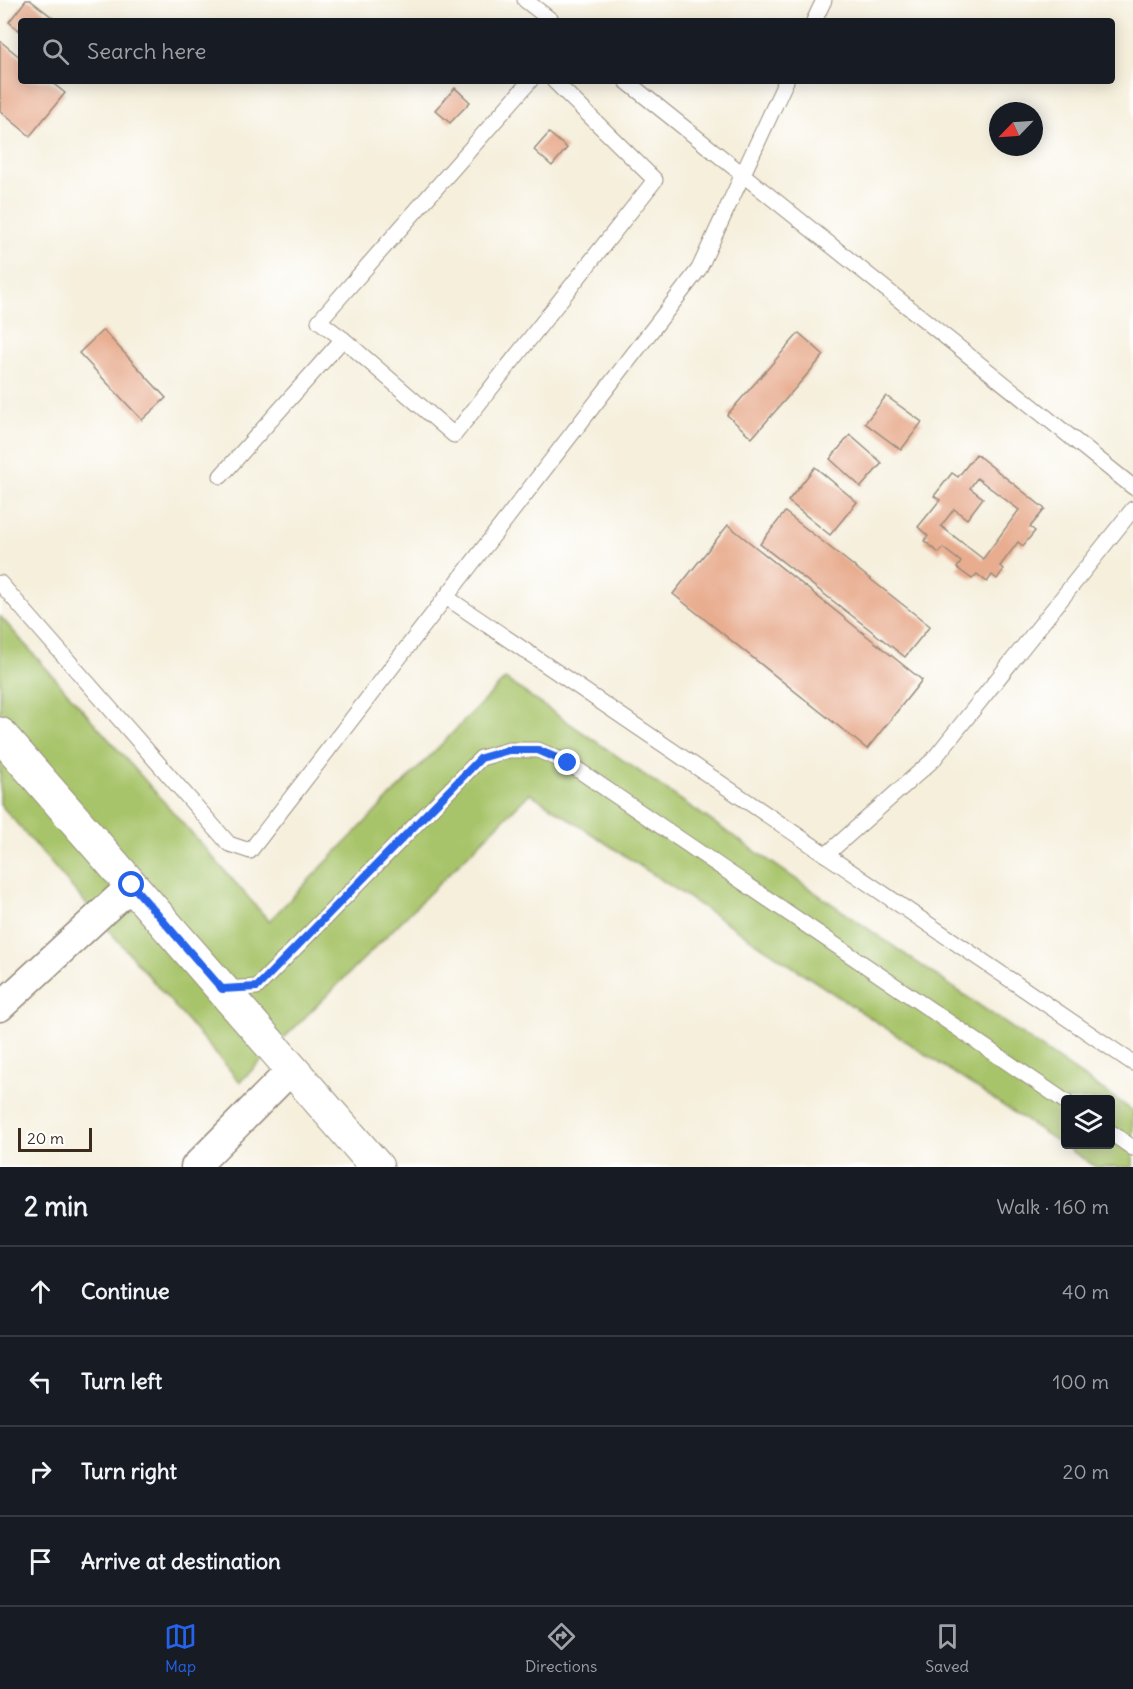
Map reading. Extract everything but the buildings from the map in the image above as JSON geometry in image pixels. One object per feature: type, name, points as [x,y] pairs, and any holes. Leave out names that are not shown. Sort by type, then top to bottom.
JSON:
[{"type":"street","points":[[0,734],[377,1167]]},
{"type":"street","points":[[0,1007],[132,885]]},
{"type":"street","points":[[195,1167],[292,1069]]},
{"type":"lane","points":[[525,0],[548,18]]},
{"type":"lane","points":[[815,18],[824,0]]},
{"type":"lane","points":[[527,84],[319,321],[454,435],[655,180],[557,84]]},
{"type":"lane","points":[[630,84],[1133,487]]},
{"type":"lane","points":[[0,583],[229,844],[250,851],[699,269],[785,84]]},
{"type":"lane","points":[[221,476],[342,339]]},
{"type":"lane","points":[[826,855],[933,760],[1133,509]]},
{"type":"lane","points":[[446,597],[1133,1063]]},
{"type":"lane","points":[[222,989],[257,987],[481,758],[509,750],[538,750],[568,763],[1061,1098]]},
{"type":"lane","points":[[1115,1135],[1133,1148]]},
{"type":"green space","points":[[0,616],[269,921],[505,679],[1110,1095],[1061,1095],[1061,1144],[530,793],[240,1082],[0,804]]},
{"type":"green space","points":[[1115,1099],[1133,1111],[1133,1167],[1096,1167],[1069,1149],[1115,1149]]},
{"type":"route","points":[[132,885],[222,989],[257,987],[481,758],[509,750],[538,750],[568,763]]}]
